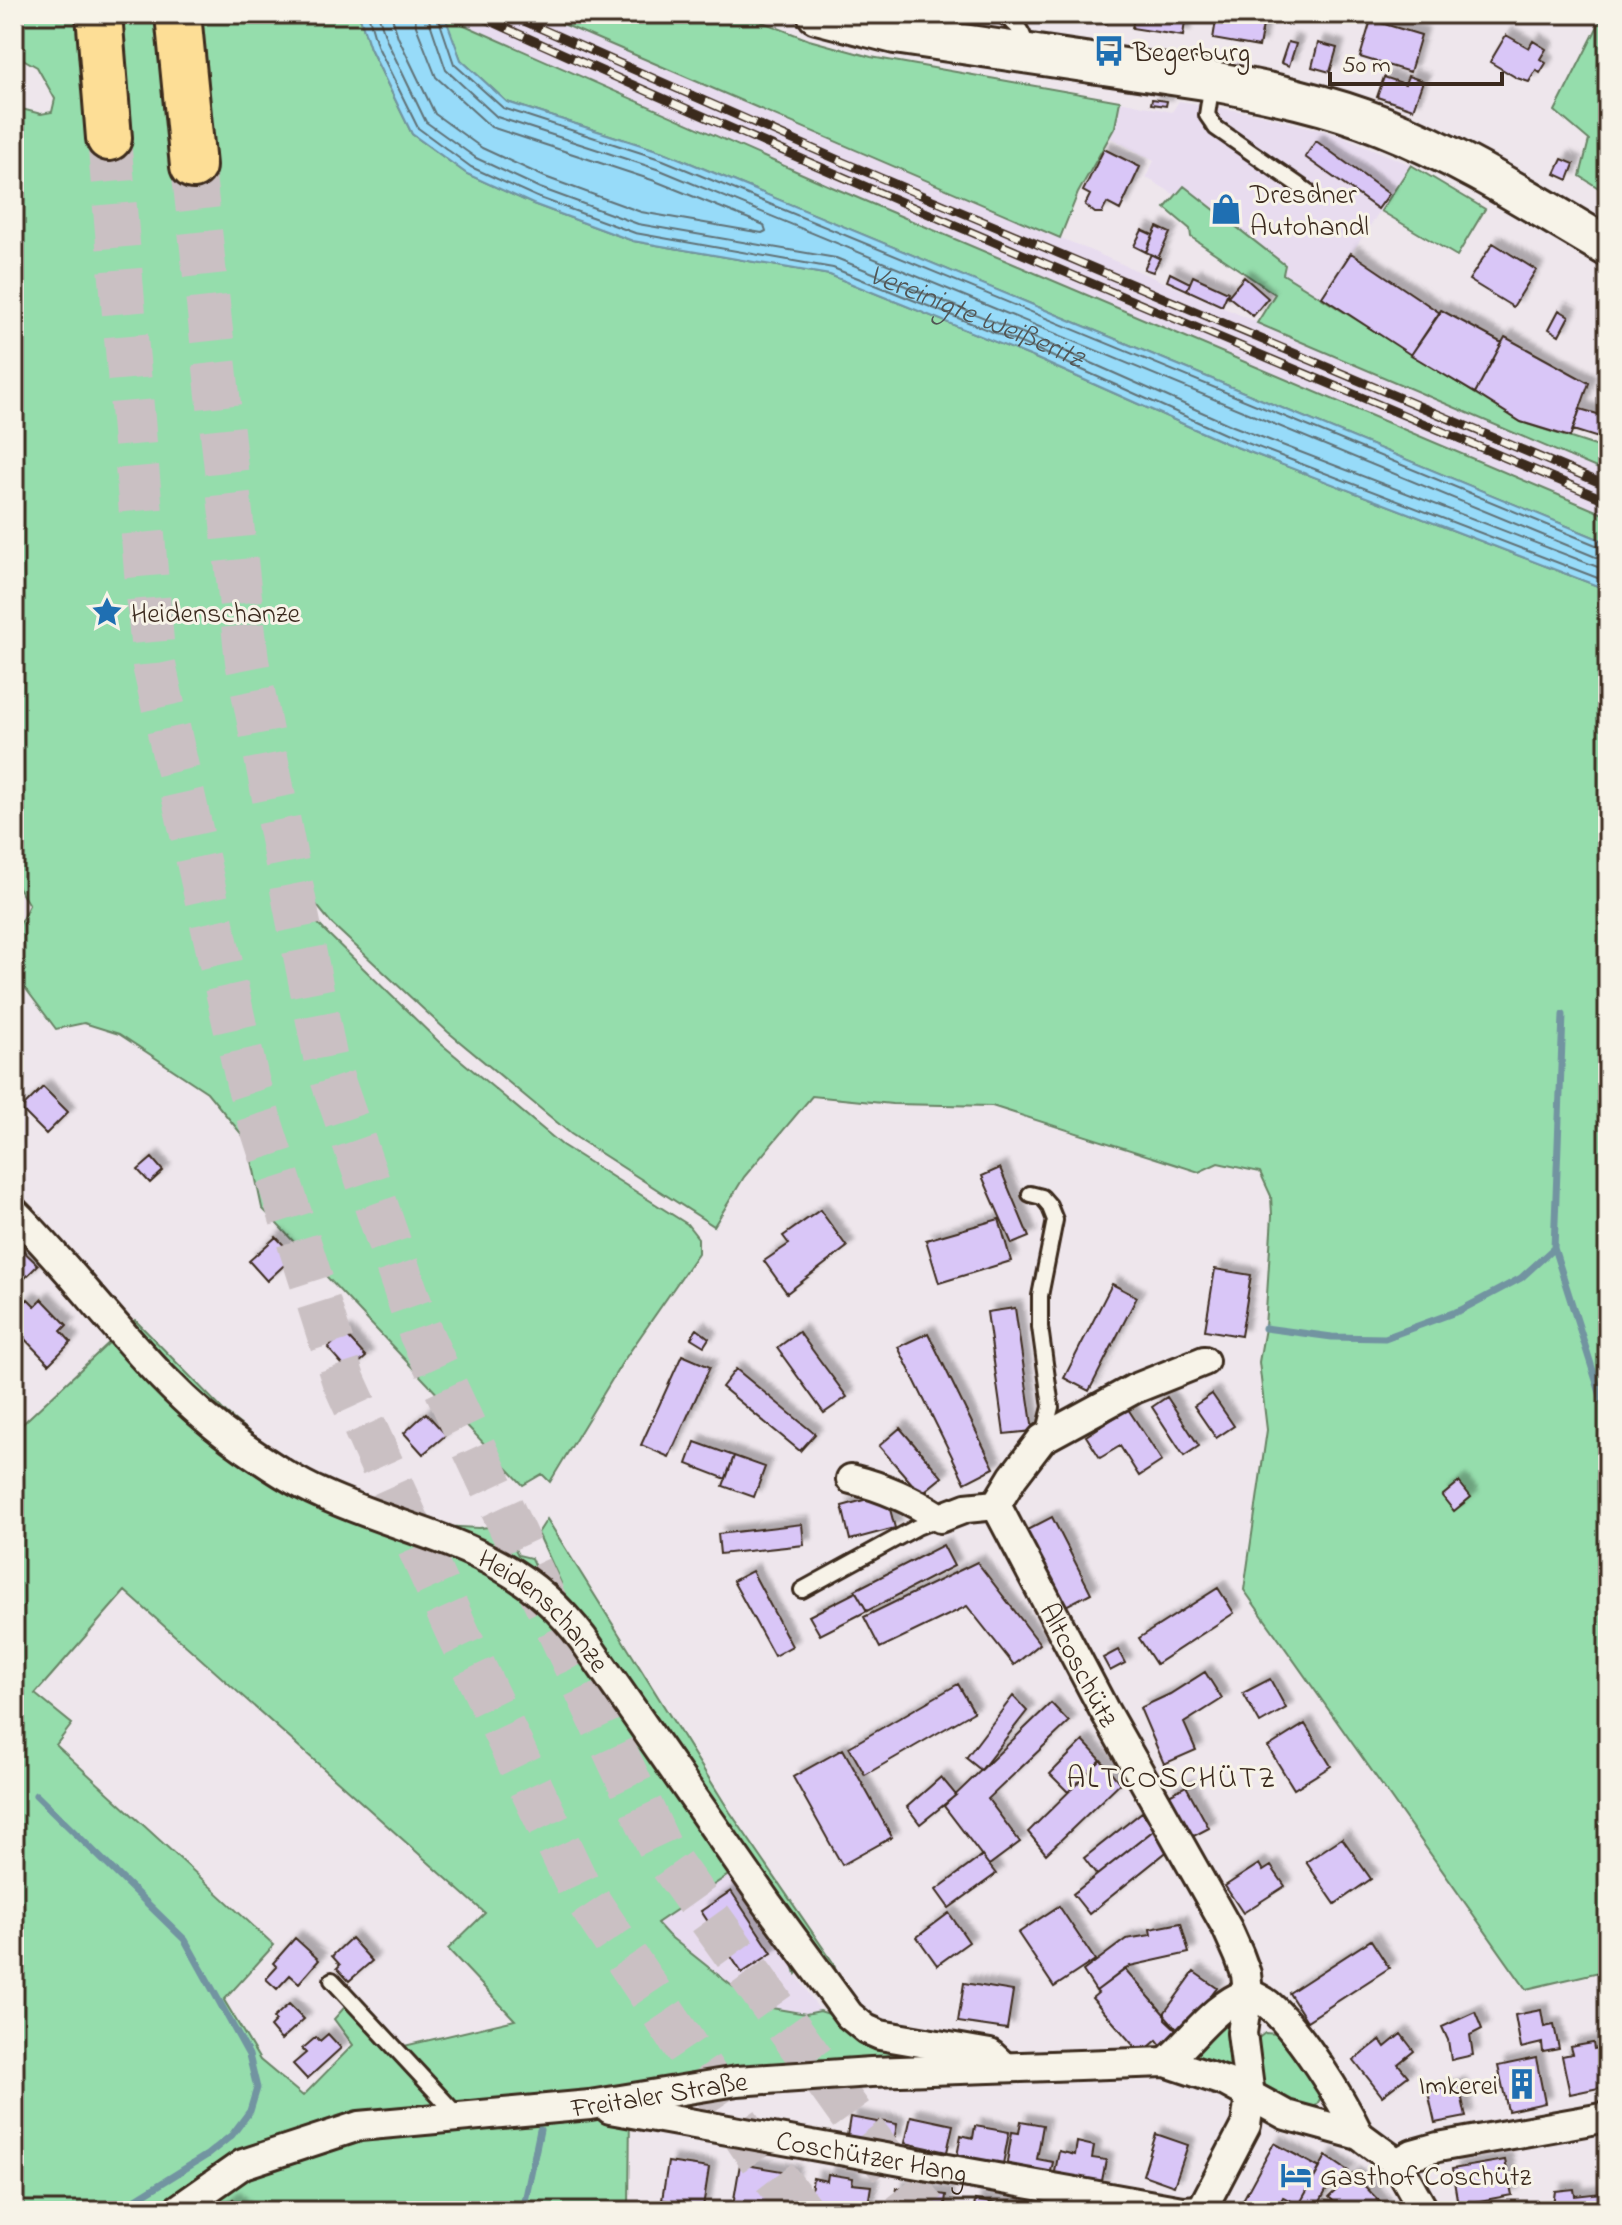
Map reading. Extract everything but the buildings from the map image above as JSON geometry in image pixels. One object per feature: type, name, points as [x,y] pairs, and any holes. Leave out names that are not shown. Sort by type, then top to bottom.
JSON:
[{"type":"highway","points":[[99,14],[109,138]]},
{"type":"highway","points":[[178,14],[193,166]]},
{"type":"main road","points":[[817,14],[895,34],[1212,81],[1304,101],[1395,131],[1458,161],[1608,247]]},
{"type":"street","name":"Heidenschanze","points":[[14,1212],[64,1264],[140,1356],[192,1406],[240,1445],[321,1494],[481,1553],[515,1573],[548,1599],[583,1639],[849,2015],[866,2029],[880,2035],[990,2054],[1004,2067]]},
{"type":"street","points":[[851,1479],[882,1486],[940,1518],[966,1508],[996,1505],[1042,1439],[1134,1389],[1204,1361]]},
{"type":"street","name":"Altcoschütz","points":[[996,1505],[1097,1691],[1103,1708],[1227,1928],[1246,1974],[1248,1993],[1242,2033],[1250,2096]]},
{"type":"street","points":[[1166,2062],[1185,2046],[1213,2012],[1248,1993],[1268,2004],[1288,2025],[1347,2111],[1359,2135]]},
{"type":"street","points":[[1166,2062],[1226,2082],[1286,2115],[1359,2135],[1397,2163],[1424,2211]]},
{"type":"street","name":"Freitaler Straße","points":[[176,2211],[243,2164],[359,2126],[590,2105],[737,2081],[871,2072],[1166,2062]]},
{"type":"street","points":[[1201,2210],[1246,2125],[1250,2096]]},
{"type":"street","name":"Coschützer Hang","points":[[590,2105],[1166,2208],[1201,2210]]},
{"type":"street","points":[[1397,2163],[1413,2154],[1438,2147],[1608,2117]]},
{"type":"lane","points":[[1000,14],[1014,21],[1024,33],[1028,53]]},
{"type":"lane","points":[[1212,81],[1207,115],[1216,128],[1307,191]]},
{"type":"lane","points":[[1030,1194],[1042,1197],[1055,1220],[1040,1296],[1040,1327],[1051,1407],[1042,1439]]},
{"type":"lane","points":[[802,1590],[917,1527],[940,1518]]},
{"type":"lane","points":[[332,1980],[461,2118]]},
{"type":"shaded area","points":[[440,14],[540,14],[1608,473],[1608,516],[832,187]]},
{"type":"shaded area","points":[[1120,101],[1172,112],[1179,101],[1263,115],[1339,135],[1411,165],[1322,297],[1282,274],[1184,186],[1175,195],[1146,177],[1154,161],[1109,137],[1115,127]]},
{"type":"shaded area","points":[[733,1872],[791,1956],[796,1974],[820,2011],[806,2014],[766,2007],[737,1990],[657,1923]]},
{"type":"green space","points":[[14,14],[359,14],[370,48],[412,134],[467,174],[533,204],[633,241],[830,275],[1035,358],[1226,443],[1608,590],[1608,1970],[1526,1989],[1244,1590],[1267,1430],[1259,1362],[1265,1328],[1272,1215],[1271,1196],[1260,1172],[1218,1163],[1199,1172],[992,1106],[892,1104],[812,1096],[744,1177],[714,1226],[571,1134],[448,1032],[332,924],[306,892],[295,899],[440,1043],[562,1145],[687,1224],[698,1238],[698,1253],[622,1363],[550,1482],[542,1474],[523,1485],[262,1208],[248,1142],[207,1092],[119,1034],[84,1023],[56,1029],[14,973],[14,936],[29,905],[14,881],[14,107],[41,114],[52,112],[55,99],[37,67],[14,54]]},
{"type":"green space","points":[[540,14],[742,14],[809,40],[871,57],[1120,101],[1115,127],[1078,193],[1060,238]]},
{"type":"green space","points":[[1604,14],[1608,14],[1608,194],[1580,176],[1589,140],[1555,111]]},
{"type":"green space","points":[[444,16],[832,187],[1608,516],[1608,543],[666,153],[507,102],[461,60]]},
{"type":"green space","points":[[1411,165],[1485,209],[1457,256],[1381,211]]},
{"type":"green space","points":[[1184,186],[1285,265],[1283,274],[1521,422],[1608,450],[1608,473],[1257,323],[1275,294],[1191,237],[1190,229],[1165,208]]},
{"type":"green space","points":[[135,1320],[226,1413],[270,1449],[318,1477],[439,1526],[479,1528],[521,1524],[508,1535],[518,1555],[531,1558],[539,1576],[336,1493],[264,1453],[126,1328]]},
{"type":"green space","points":[[113,1339],[199,1421],[271,1474],[334,1505],[443,1546],[511,1581],[544,1604],[574,1635],[801,1967],[796,1974],[791,1956],[733,1872],[657,1923],[668,1935],[737,1990],[766,2007],[806,2014],[820,2011],[835,2016],[878,2041],[955,2052],[967,2056],[968,2060],[880,2064],[880,2078],[630,2107],[629,2211],[14,2211],[14,1432]],"holes":[[[125,1591],[485,1913],[448,1949],[515,2020],[396,2048],[351,2000],[334,2019],[353,2045],[303,2096],[260,2060],[224,2000],[274,1945],[56,1745],[72,1724],[35,1694]]]},
{"type":"green space","points":[[547,1519],[730,1812],[834,1964],[843,2001],[558,1599],[561,1583],[538,1533]]},
{"type":"green space","points":[[1224,2024],[1230,2069],[1188,2056]]},
{"type":"green space","points":[[1265,2033],[1282,2037],[1319,2090],[1320,2099],[1316,2106],[1295,2106],[1262,2088],[1256,2040]]},
{"type":"water","name":"Vereinigte Weißeritz","points":[[359,14],[444,14],[461,60],[507,102],[666,153],[1608,543],[1608,590],[1226,443],[1035,358],[830,275],[633,241],[533,204],[467,174],[412,134],[370,48]]},
{"type":"waterway","points":[[1563,1015],[1554,1248],[1608,1418]]},
{"type":"waterway","points":[[1265,1328],[1332,1337],[1385,1338],[1461,1310],[1521,1278],[1554,1248]]},
{"type":"waterway","points":[[36,1795],[185,1940],[249,2055],[257,2088],[250,2111],[232,2135],[207,2155],[117,2211]]},
{"type":"waterway","points":[[523,2211],[540,2130]]},
{"type":"tunnel","points":[[109,138],[154,665],[248,1084],[343,1379],[460,1638],[578,1886],[763,2162],[801,2211]]},
{"type":"tunnel","points":[[193,166],[247,661],[326,1061],[420,1332],[661,1850],[859,2126],[925,2211]]},
{"type":"railway","points":[[475,14],[898,201],[1608,501]]},
{"type":"railway","points":[[508,14],[843,162],[1608,486]]},
{"type":"place","name":"Begerburg","points":[[1109,51]]},
{"type":"place","name":"Dresdner Autohandl","points":[[1226,209]]},
{"type":"place","name":"Heidenschanze","points":[[107,612]]},
{"type":"place","name":"Imkerei","points":[[1522,2084]]},
{"type":"place","name":"Gasthof Coschütz","points":[[1296,2175]]},
{"type":"district","name":"ALTCOSCHÜTZ","points":[[1172,1777]]}]
